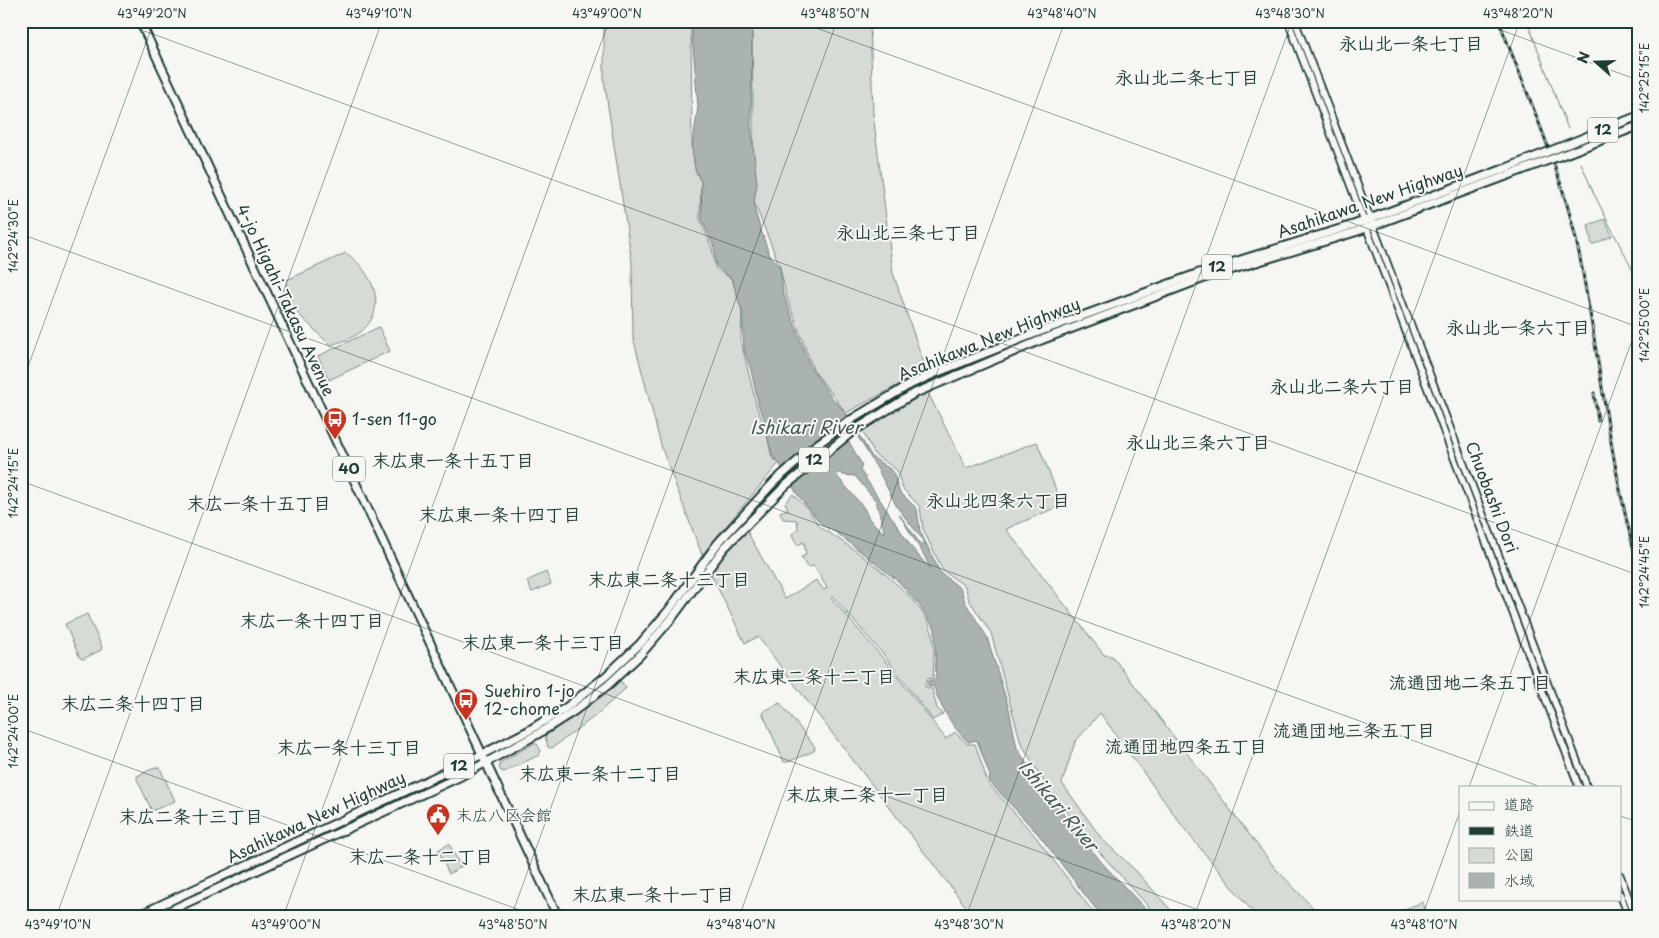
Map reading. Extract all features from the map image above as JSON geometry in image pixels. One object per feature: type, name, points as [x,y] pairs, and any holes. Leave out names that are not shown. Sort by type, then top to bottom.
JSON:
[{"type":"highway","name":"4-jo Higahi-Takasu Avenue","points":[[140,21],[558,917]]},
{"type":"highway","name":"Asahikawa New Highway","points":[[1569,148],[1638,116]]},
{"type":"highway","name":"Asahikawa New Highway","points":[[156,917],[486,763],[554,724],[623,672],[672,618],[728,544],[771,499],[815,460],[853,431],[922,389],[1041,340],[1204,278],[1368,223],[1569,148],[1638,126]]},
{"type":"highway","name":"Asahikawa New Highway","points":[[135,917],[482,755],[551,717],[606,676],[654,628],[724,536],[775,481],[810,450],[849,421],[909,385],[933,374],[1199,273],[1368,223]]},
{"type":"main road","points":[[1288,21],[1368,223]]},
{"type":"main road","points":[[1295,21],[1368,223]]},
{"type":"main road","name":"Chuobashi Dori","points":[[1368,223],[1579,786]]},
{"type":"main road","name":"Chuobashi Dori","points":[[1368,223],[1587,786]]},
{"type":"main road","points":[[1622,880],[1636,917]]},
{"type":"main road","points":[[1622,899],[1629,917]]},
{"type":"green space","points":[[604,21],[691,21],[692,148],[695,169],[701,182],[700,219],[712,248],[715,268],[732,279],[742,311],[741,341],[757,408],[765,426],[772,458],[779,463],[702,555],[662,449],[633,337],[632,263],[604,80]]},
{"type":"green space","points":[[752,21],[870,21],[873,114],[893,273],[926,370],[846,413],[813,369],[786,295],[780,267],[754,202]]},
{"type":"green space","points":[[1605,219],[1612,236],[1592,245],[1588,225]]},
{"type":"green space","points":[[346,253],[364,270],[370,280],[376,302],[374,313],[369,323],[359,333],[349,339],[330,345],[283,299],[287,280]]},
{"type":"green space","points":[[379,327],[390,351],[329,380],[318,356]]},
{"type":"green space","points":[[928,393],[966,468],[1037,442],[1062,505],[1006,529],[1104,655],[1112,656],[1275,868],[1322,917],[1257,917],[1186,831],[1100,713],[1075,742],[1062,783],[1102,839],[1136,871],[1177,917],[1158,917],[1093,845],[1046,785],[1021,743],[991,633],[969,600],[965,586],[943,571],[923,529],[920,507],[902,488],[897,470],[875,455],[862,431],[892,411]]},
{"type":"green space","points":[[793,494],[806,507],[821,527],[868,560],[902,589],[916,604],[926,618],[934,643],[933,678],[927,679],[925,687],[932,689],[937,708],[943,714],[933,720],[883,654],[833,597],[831,598],[882,657],[946,739],[955,732],[967,744],[975,744],[988,783],[1035,836],[1097,917],[974,917],[758,637],[745,643],[710,572],[747,531],[785,599],[816,580],[824,590],[827,588],[814,566],[807,567],[801,557],[806,555],[804,542],[797,545],[792,534],[798,529],[797,520],[783,519],[780,512],[788,509],[785,503]]},
{"type":"green space","points":[[546,572],[551,584],[532,592],[527,581]]},
{"type":"green space","points":[[87,614],[102,647],[101,650],[83,659],[80,658],[65,624]]},
{"type":"green space","points":[[619,679],[626,688],[594,717],[552,748],[548,747],[545,736],[582,711]]},
{"type":"green space","points":[[780,703],[815,747],[814,751],[788,762],[784,762],[763,714],[764,711]]},
{"type":"green space","points":[[533,744],[537,744],[541,751],[539,755],[504,772],[501,771],[499,767],[501,762]]},
{"type":"green space","points":[[156,767],[160,768],[175,801],[152,811],[137,776]]},
{"type":"green space","points":[[449,844],[461,867],[449,874],[438,850]]},
{"type":"green space","points":[[1423,902],[1428,917],[1384,917]]},
{"type":"water","name":"Ishikari River","points":[[691,21],[752,21],[751,126],[757,184],[754,202],[756,215],[769,254],[780,267],[783,293],[810,366],[832,398],[846,413],[872,457],[893,471],[899,491],[917,509],[920,531],[940,572],[961,589],[965,602],[987,637],[1009,709],[1017,748],[1044,790],[1103,864],[1153,917],[1102,917],[1039,835],[989,781],[990,776],[977,740],[968,742],[962,736],[944,710],[934,687],[928,686],[928,681],[936,679],[935,629],[920,606],[898,581],[837,533],[822,525],[797,494],[779,463],[773,457],[768,440],[767,425],[759,407],[751,370],[744,350],[742,311],[732,279],[716,266],[714,247],[702,220],[701,182],[695,169],[692,148],[698,107]],"holes":[[[852,427],[878,470],[897,507],[923,540],[925,545],[921,545],[899,514],[925,557],[930,569],[912,548],[860,470],[862,465],[844,433],[847,428]],[[840,472],[843,475],[855,476],[876,501],[885,534],[869,519],[864,508],[836,475]]]},
{"type":"waterway","points":[[1527,21],[1568,129]]},
{"type":"waterway","points":[[1581,163],[1594,194],[1638,281]]},
{"type":"railway","points":[[1499,21],[1544,136],[1572,223],[1586,292],[1612,448],[1638,565]]},
{"type":"railway","points":[[1594,393],[1598,421]]},
{"type":"place","name":"1-sen 11-go","points":[[335,440]]},
{"type":"place","name":"Suehiro 1-jo 12-chome","points":[[466,721]]},
{"type":"place","name":"末広八区会館","points":[[438,836]]},
{"type":"district","name":"永山北一条七丁目","points":[[1411,44]]},
{"type":"district","name":"永山北二条七丁目","points":[[1187,78]]},
{"type":"district","name":"永山北三条七丁目","points":[[908,233]]},
{"type":"district","name":"永山北一条六丁目","points":[[1518,328]]},
{"type":"district","name":"永山北二条六丁目","points":[[1342,387]]},
{"type":"district","name":"永山北三条六丁目","points":[[1198,443]]},
{"type":"district","name":"末広東一条十五丁目","points":[[453,461]]},
{"type":"district","name":"永山北四条六丁目","points":[[998,501]]},
{"type":"district","name":"末広一条十五丁目","points":[[259,504]]},
{"type":"district","name":"末広東一条十四丁目","points":[[500,515]]},
{"type":"district","name":"末広東二条十三丁目","points":[[669,580]]},
{"type":"district","name":"末広一条十四丁目","points":[[312,621]]},
{"type":"district","name":"末広東一条十三丁目","points":[[543,643]]},
{"type":"district","name":"末広東二条十二丁目","points":[[814,677]]},
{"type":"district","name":"流通団地二条五丁目","points":[[1470,683]]},
{"type":"district","name":"末広二条十四丁目","points":[[133,704]]},
{"type":"district","name":"流通団地三条五丁目","points":[[1354,731]]},
{"type":"district","name":"流通団地四条五丁目","points":[[1186,747]]},
{"type":"district","name":"末広一条十三丁目","points":[[349,748]]},
{"type":"district","name":"末広東一条十二丁目","points":[[600,774]]},
{"type":"district","name":"末広東二条十一丁目","points":[[867,795]]},
{"type":"district","name":"末広二条十三丁目","points":[[191,817]]},
{"type":"district","name":"末広一条十二丁目","points":[[421,857]]},
{"type":"district","name":"末広東一条十一丁目","points":[[653,895]]}]
